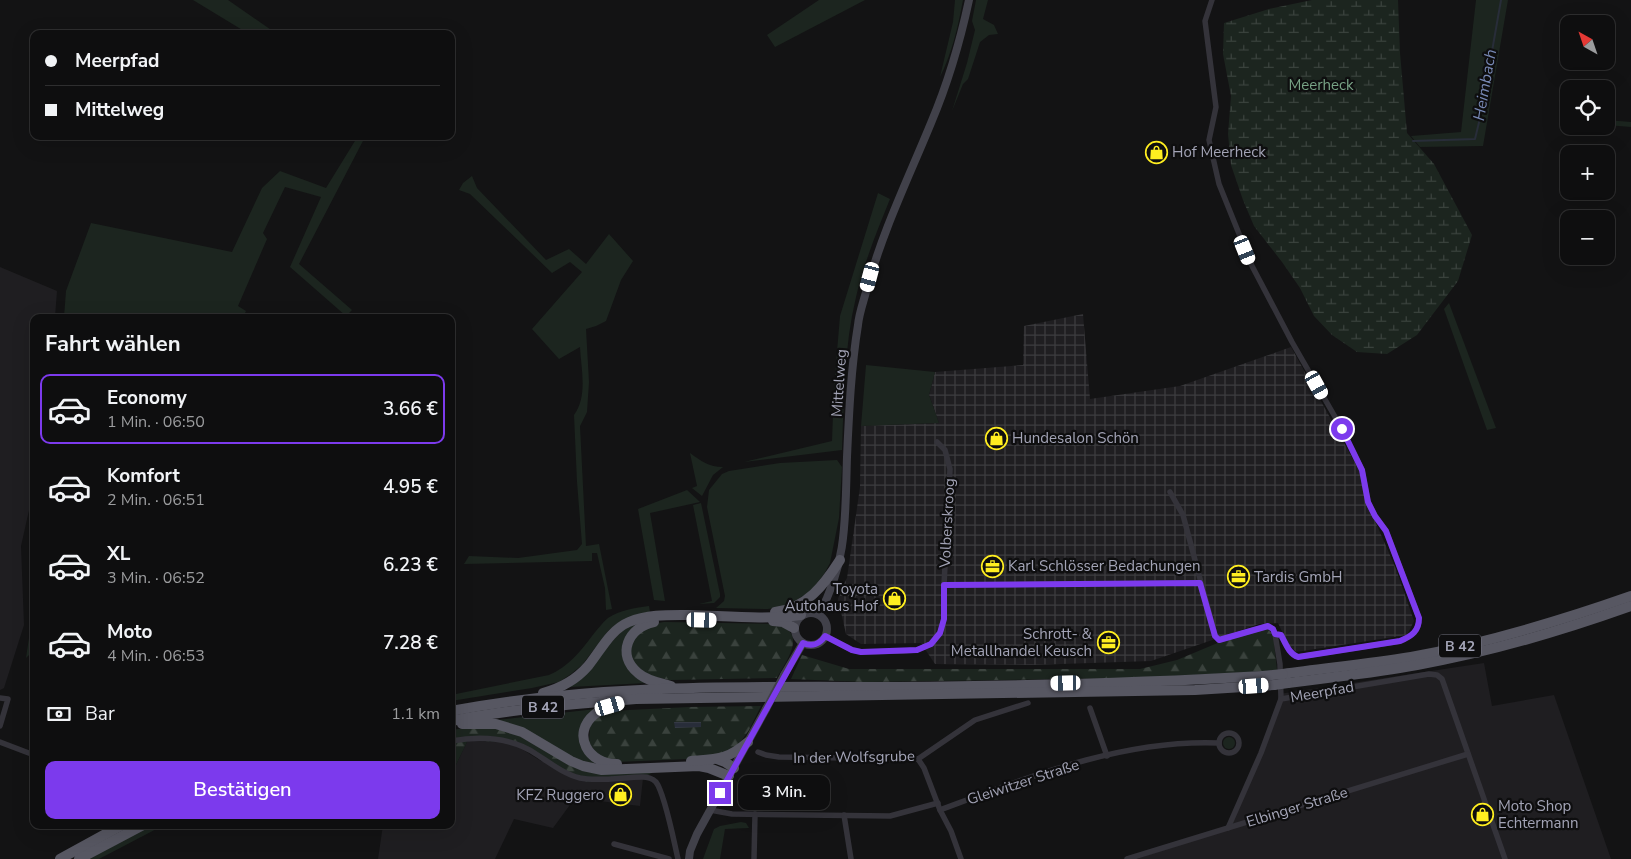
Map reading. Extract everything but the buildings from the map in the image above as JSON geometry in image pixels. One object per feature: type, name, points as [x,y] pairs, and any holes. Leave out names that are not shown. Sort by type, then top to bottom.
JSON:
[{"type":"highway","points":[[752,616],[787,610],[807,600],[820,589],[840,560]]},
{"type":"highway","name":"B 42","points":[[455,721],[538,708],[636,699],[1185,690],[1274,685],[1286,678],[1411,657],[1514,633],[1631,596]]},
{"type":"highway","name":"B 42","points":[[455,710],[517,700],[604,692],[1077,683],[1263,676],[1286,678],[1417,665],[1464,656],[1515,644],[1631,606]]},
{"type":"highway","points":[[517,700],[554,690],[574,680],[590,664],[613,633],[623,625],[635,620],[669,615],[800,616]]},
{"type":"highway","points":[[684,689],[648,679],[634,669],[628,660],[626,649],[629,639],[637,629],[648,623],[676,620],[783,622],[794,628]]},
{"type":"highway","points":[[636,699],[601,710],[588,721],[583,734],[586,747],[594,758],[604,763],[613,764],[717,759],[731,755],[748,742]]},
{"type":"highway","points":[[455,722],[496,724],[512,728],[535,738],[571,761],[602,770],[699,766],[731,772]]},
{"type":"highway","points":[[717,759],[725,762],[731,772]]},
{"type":"highway","points":[[60,859],[115,829]]},
{"type":"highway","points":[[79,859],[135,829]]},
{"type":"main road","name":"Mittelweg","points":[[818,614],[830,593],[844,543],[851,380],[858,323],[874,262],[889,219],[932,122],[952,68],[969,0]]},
{"type":"main road","points":[[810,612],[818,614],[826,622],[825,636],[816,644],[809,645],[803,643],[796,637],[794,628],[796,622],[800,616],[810,612]]},
{"type":"main road","points":[[690,858],[690,851],[710,810],[803,643]]},
{"type":"street","points":[[1170,492],[1183,515],[1215,636],[1219,640],[1268,626],[1273,629],[1275,634],[1281,635],[1293,656],[1298,657],[1400,641],[1412,636],[1417,629],[1420,622],[1419,618],[1386,531],[1368,502],[1362,470],[1342,429],[1292,342],[1252,266],[1219,184],[1210,140],[1216,107],[1205,22],[1212,0]]},
{"type":"street","name":"Volberskroog","points":[[825,636],[852,650],[861,652],[917,650],[931,644],[940,633],[944,619],[950,470],[945,450],[937,442]]},
{"type":"street","points":[[944,585],[1200,583]]},
{"type":"street","name":"Meerpfad","points":[[1275,634],[1280,664],[1281,699],[1437,674],[1442,679],[1505,859]]},
{"type":"street","points":[[0,698],[8,699],[0,726]]},
{"type":"street","points":[[1228,828],[1261,753],[1281,699]]},
{"type":"street","name":"In der Wolfsgrube","points":[[758,752],[779,757],[918,759],[976,720],[1028,703]]},
{"type":"street","points":[[1090,708],[1107,756]]},
{"type":"street","points":[[455,740],[484,738],[512,742],[536,753],[566,773],[582,778],[642,777],[655,780],[663,796],[678,859],[690,858]]},
{"type":"street","points":[[0,742],[30,753]]},
{"type":"street","name":"Gleiwitzer Straße","points":[[940,810],[1030,777],[1107,756],[1162,745],[1191,742],[1219,743]]},
{"type":"street","name":"Elbinger Straße","points":[[1127,859],[1468,754]]},
{"type":"street","points":[[918,759],[924,768],[961,859]]},
{"type":"street","points":[[710,810],[732,814],[890,816],[938,803]]},
{"type":"street","points":[[754,859],[755,814]]},
{"type":"street","points":[[844,815],[851,859]]},
{"type":"street","points":[[614,844],[669,859]]},
{"type":"shaded area","points":[[0,267],[57,291],[55,314],[30,314],[30,506],[21,546],[24,625],[4,688],[0,690]]},
{"type":"shaded area","points":[[1083,314],[1090,399],[1180,386],[1291,347],[1359,470],[1365,498],[1396,569],[1414,621],[1407,635],[1296,652],[1288,644],[1278,623],[1259,624],[1151,661],[1031,665],[935,664],[921,643],[861,644],[846,634],[838,599],[847,578],[860,487],[861,426],[939,423],[929,395],[935,372],[1023,365],[1024,326]]},
{"type":"shaded area","points":[[1484,663],[1492,706],[1554,695],[1611,859],[1136,859],[1228,828],[1281,699],[1279,694]]},
{"type":"shaded area","points":[[468,740],[512,743],[541,761],[643,778],[640,806],[575,798],[553,828],[514,819],[495,859],[378,859],[382,829],[455,829],[455,767]]},
{"type":"green space","points":[[193,0],[228,0],[271,30],[242,30]]},
{"type":"green space","points":[[819,0],[865,0],[775,47],[767,35]]},
{"type":"green space","points":[[955,0],[963,0],[954,40],[940,77],[953,22]]},
{"type":"green space","points":[[976,0],[988,0],[983,19],[994,25],[998,34],[989,35],[980,42],[968,79],[963,84],[952,111],[975,30],[972,21]]},
{"type":"green space","name":"Meerheck","points":[[1312,0],[1398,0],[1400,53],[1407,133],[1434,164],[1472,235],[1458,281],[1417,335],[1387,354],[1357,352],[1332,335],[1314,316],[1300,288],[1254,226],[1231,165],[1228,134],[1231,96],[1223,54],[1224,23],[1269,9]]},
{"type":"green space","points":[[1476,0],[1508,0],[1483,146],[1420,147],[1411,136],[1461,132]]},
{"type":"green space","points":[[1615,121],[1631,122],[1631,127],[1615,126]]},
{"type":"green space","points":[[356,140],[363,140],[299,264],[352,310],[348,314],[344,314],[290,267],[321,197],[285,187],[263,233],[267,239],[238,306],[246,311],[244,314],[64,314],[66,291],[91,223],[232,252],[262,188],[280,171],[326,188]]},
{"type":"green space","points":[[472,176],[477,188],[546,260],[569,249],[586,264],[609,234],[633,261],[621,280],[606,321],[586,329],[589,382],[587,412],[580,426],[586,546],[599,544],[612,609],[606,610],[605,588],[597,553],[592,553],[592,561],[464,564],[469,556],[518,558],[577,550],[582,544],[574,415],[581,399],[582,391],[580,347],[559,359],[532,329],[582,272],[570,262],[552,273],[470,194],[459,190],[463,183]]},
{"type":"green space","points":[[878,193],[890,199],[867,259],[852,316],[845,373],[842,450],[744,462],[832,441],[840,316]]},
{"type":"green space","points":[[1449,303],[1496,428],[1487,430],[1444,309]]},
{"type":"green space","points":[[866,365],[935,372],[929,395],[939,423],[861,426]]},
{"type":"green space","points":[[690,453],[709,465],[723,467],[713,475],[702,496],[692,488],[697,486]]},
{"type":"green space","points":[[837,460],[842,467],[839,518],[830,563],[811,591],[790,604],[768,609],[716,608],[724,601],[725,596],[707,507],[709,490],[722,474],[729,471],[780,463]]},
{"type":"green space","points":[[687,490],[700,502],[650,513],[665,601],[654,600],[638,509]]},
{"type":"green space","points":[[701,503],[720,597],[714,603],[699,604],[712,601],[693,505]]},
{"type":"green space","points":[[649,606],[650,612],[618,623],[608,631],[582,665],[559,682],[455,700],[455,694],[556,672],[573,659],[608,618],[623,611]]},
{"type":"green space","points":[[664,622],[779,624],[788,630],[792,636],[792,648],[777,678],[670,680],[650,675],[640,670],[634,662],[631,653],[633,641],[641,632],[652,625]]},
{"type":"green space","points":[[637,624],[647,683],[570,687],[625,628]]},
{"type":"green space","points":[[1266,628],[1273,634],[1277,670],[1133,678],[864,682],[791,679],[802,655],[849,669],[1140,669],[1177,660],[1220,642]]},
{"type":"green space","points":[[30,631],[30,654],[26,658]]},
{"type":"green space","points":[[761,706],[749,730],[737,747],[710,758],[616,762],[596,755],[589,742],[590,727],[603,713],[610,711]]},
{"type":"green space","points":[[596,709],[588,716],[588,757],[596,764],[579,760],[496,720]]},
{"type":"green space","points":[[474,727],[500,729],[514,733],[567,763],[655,771],[643,778],[587,782],[512,743],[468,740],[455,767],[455,729]]},
{"type":"green space","points":[[1227,737],[1231,737],[1235,743],[1231,749],[1227,749],[1223,745],[1223,741]]},
{"type":"green space","points":[[741,822],[746,823],[749,828],[725,829],[720,859],[703,859],[714,829]]},
{"type":"green space","points":[[145,829],[156,829],[99,859],[89,859]]},
{"type":"water","points":[[674,722],[701,722],[701,727],[675,728]]},
{"type":"waterway","name":"Heimbach","points":[[1413,141],[1475,139],[1501,0]]},
{"type":"place","name":"Hof Meerheck","points":[[1156,152]]},
{"type":"place","name":"Hundesalon Schön","points":[[996,438]]},
{"type":"place","name":"Karl Schlösser Bedachungen","points":[[992,566]]},
{"type":"place","name":"Tardis GmbH","points":[[1238,577]]},
{"type":"place","name":"Toyota Autohaus Hof","points":[[894,598]]},
{"type":"place","name":"Schrott- & Metallhandel Keusch","points":[[1108,643]]},
{"type":"place","name":"KFZ Ruggero","points":[[620,795]]},
{"type":"place","name":"Moto Shop Echtermann","points":[[1482,815]]},
{"type":"route","points":[[720,793],[803,643],[809,645],[816,644],[825,636],[852,650],[861,652],[917,650],[931,644],[940,633],[944,619],[944,585],[1200,583],[1215,636],[1219,640],[1268,626],[1273,629],[1275,634],[1281,635],[1293,656],[1298,657],[1400,641],[1412,636],[1419,626],[1419,618],[1386,531],[1368,502],[1362,470],[1342,429]]}]
